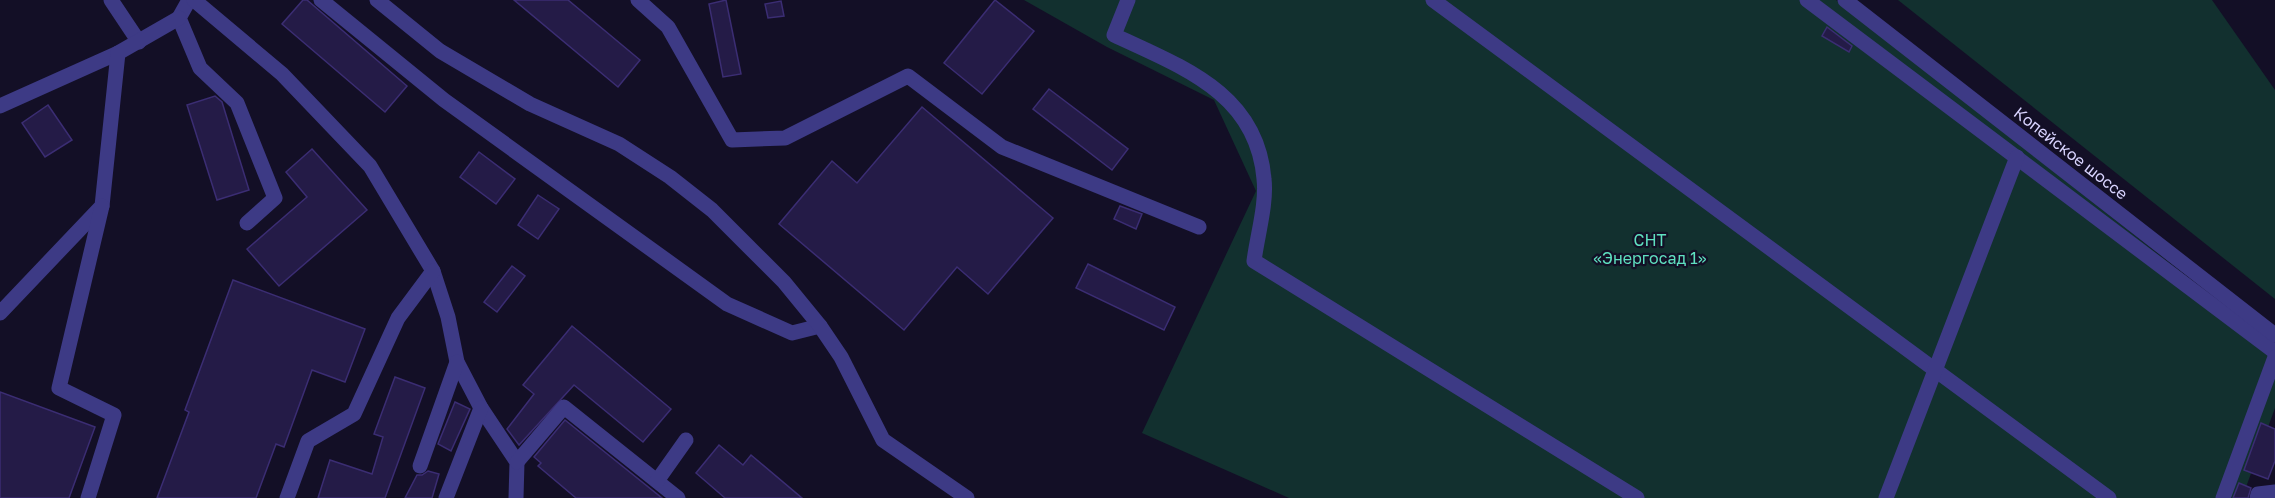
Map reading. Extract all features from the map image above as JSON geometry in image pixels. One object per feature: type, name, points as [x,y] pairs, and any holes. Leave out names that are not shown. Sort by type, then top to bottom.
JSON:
[{"type":"street","points":[[111,0],[139,42]]},
{"type":"street","points":[[0,106],[139,42],[179,18],[189,0]]},
{"type":"street","points":[[194,0],[282,74],[370,166],[433,271],[448,317],[457,362],[481,408],[517,462],[516,498]]},
{"type":"street","points":[[321,0],[444,100],[727,304],[792,333],[820,326]]},
{"type":"street","points":[[377,0],[440,51],[530,104],[618,144],[670,177],[712,210],[784,282],[820,326],[842,357],[884,440],[967,498]]},
{"type":"street","points":[[638,0],[668,27],[732,140],[785,138],[908,76],[1002,147],[1199,227]]},
{"type":"street","points":[[1128,0],[1114,35],[1197,74],[1246,119],[1258,150],[1265,180],[1254,261],[1637,498]]},
{"type":"street","points":[[1432,0],[1935,367],[2109,498]]},
{"type":"street","points":[[1807,0],[2275,352]]},
{"type":"street","name":"Копейское шоссе","points":[[1845,0],[2275,334]]},
{"type":"street","points":[[179,18],[200,68],[237,103],[275,198],[247,223]]},
{"type":"street","points":[[88,498],[114,415],[59,388],[102,206],[118,53]]},
{"type":"street","points":[[1886,498],[2017,157]]},
{"type":"street","points":[[0,312],[102,206]]},
{"type":"street","points":[[287,498],[308,441],[354,414],[398,318],[433,271]]},
{"type":"street","points":[[2223,498],[2275,357]]},
{"type":"street","points":[[420,466],[457,362]]},
{"type":"street","points":[[517,462],[564,407],[678,498]]},
{"type":"street","points":[[446,498],[481,408]]},
{"type":"street","points":[[657,481],[686,440]]},
{"type":"street","points":[[2257,498],[2259,494],[2275,492]]},
{"type":"green space","name":"СНТ «Энергосад 1»","points":[[1024,0],[1836,0],[2275,346],[2275,408],[2242,498],[1289,498],[1142,433],[1256,191],[1214,100],[1107,47]]},
{"type":"green space","points":[[1898,0],[2212,0],[2275,90],[2275,299]]},
{"type":"building","points":[[303,0],[307,0],[407,86],[385,112],[282,24]]},
{"type":"building","points":[[514,0],[568,0],[640,60],[618,87]]},
{"type":"building","points":[[726,0],[741,74],[723,77],[709,4]]},
{"type":"building","points":[[995,0],[1034,31],[982,94],[944,63]]},
{"type":"building","points":[[781,1],[784,16],[768,18],[765,4]]},
{"type":"building","points":[[1827,27],[1852,46],[1849,52],[1822,36]]},
{"type":"building","points":[[1049,89],[1128,149],[1112,170],[1033,109]]},
{"type":"building","points":[[215,96],[222,102],[249,190],[217,200],[187,105]]},
{"type":"building","points":[[48,105],[72,140],[45,157],[22,123]]},
{"type":"building","points":[[922,107],[1053,218],[988,294],[957,267],[904,330],[779,224],[832,161],[857,183]]},
{"type":"building","points":[[312,149],[367,210],[279,286],[247,249],[307,197],[286,172]]},
{"type":"building","points":[[479,152],[515,179],[496,204],[460,177]]},
{"type":"building","points":[[538,195],[559,209],[538,239],[518,225]]},
{"type":"building","points":[[1120,206],[1142,214],[1136,229],[1114,219]]},
{"type":"building","points":[[1088,264],[1175,307],[1164,330],[1076,288]]},
{"type":"building","points":[[512,266],[525,276],[497,312],[484,302]]},
{"type":"building","points":[[233,280],[365,329],[345,382],[312,370],[284,447],[276,444],[256,498],[157,498],[189,412],[185,410]]},
{"type":"building","points":[[572,326],[671,409],[643,442],[574,385],[519,445],[507,429],[534,394],[523,385]]},
{"type":"building","points":[[395,377],[425,388],[385,498],[318,498],[330,460],[372,474],[383,437],[374,434]]},
{"type":"building","points":[[0,392],[95,427],[69,498],[0,498]]},
{"type":"building","points":[[455,402],[470,409],[451,451],[438,444]]},
{"type":"building","points":[[565,420],[662,498],[576,498],[538,466],[541,463],[534,457]]},
{"type":"building","points":[[2261,423],[2275,429],[2275,461],[2268,479],[2244,470]]},
{"type":"building","points":[[719,445],[743,465],[751,455],[802,498],[725,498],[696,473]]},
{"type":"building","points":[[428,471],[439,474],[432,498],[405,498],[417,475]]},
{"type":"building","points":[[2239,483],[2251,488],[2248,498],[2233,498]]}]
